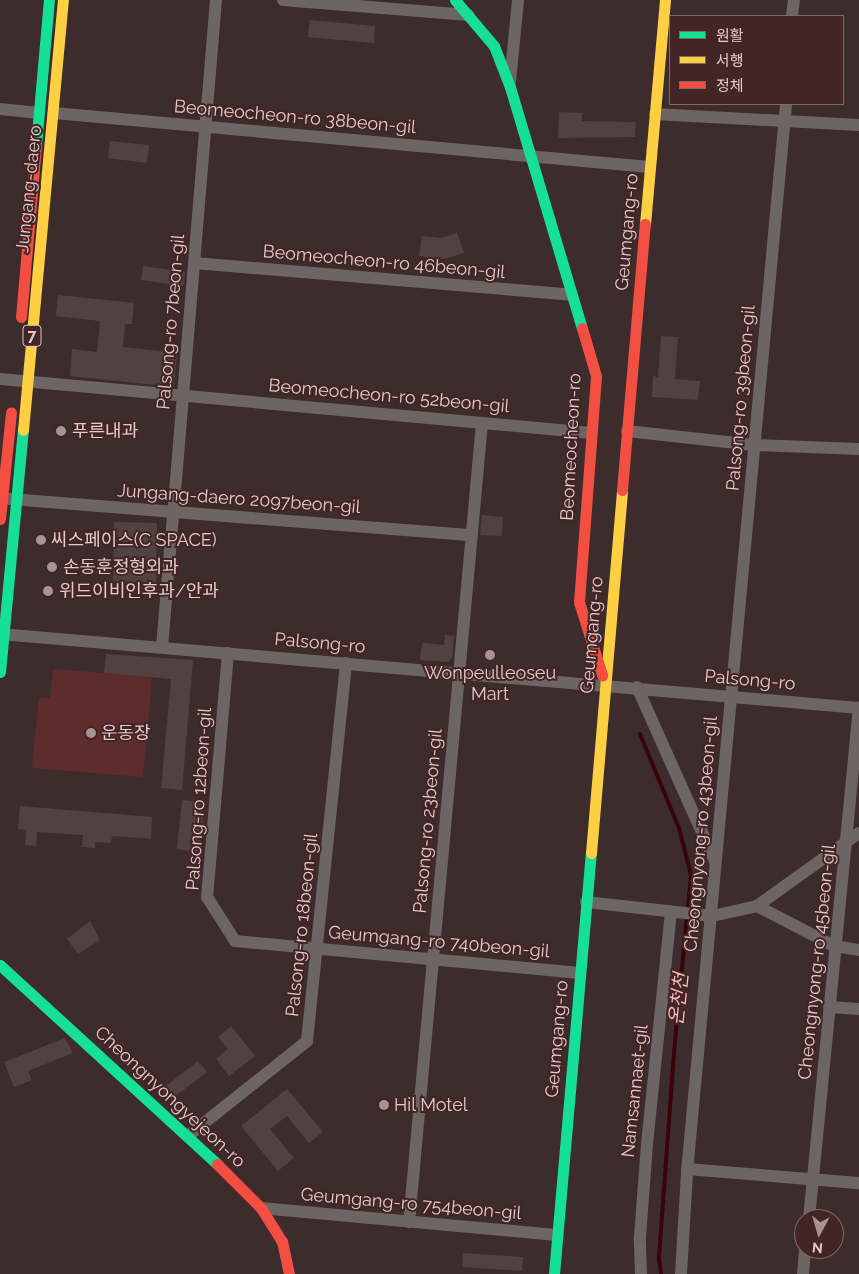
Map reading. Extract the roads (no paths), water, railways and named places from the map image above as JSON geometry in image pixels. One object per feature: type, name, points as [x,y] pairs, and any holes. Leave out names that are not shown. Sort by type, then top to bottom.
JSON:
[{"type":"main road","name":"Jungang-daero","points":[[19,334],[49,0]]},
{"type":"main road","name":"Jungang-daero","points":[[0,672],[2,634],[17,499],[54,113],[63,0]]},
{"type":"main road","name":"Beomeocheon-ro","points":[[455,0],[494,46],[510,87],[596,376],[579,602],[605,684]]},
{"type":"main road","name":"Geumgang-ro","points":[[554,1274],[664,0]]},
{"type":"main road","points":[[0,519],[14,385]]},
{"type":"main road","name":"Cheongnyongyejeon-ro","points":[[0,965],[189,1135],[261,1208],[282,1241],[288,1274]]},
{"type":"street","name":"Palsong-ro 7beon-gil","points":[[162,647],[216,0]]},
{"type":"street","points":[[283,0],[468,15]]},
{"type":"street","points":[[510,87],[518,0]]},
{"type":"street","points":[[792,15],[794,0]]},
{"type":"street","name":"Palsong-ro 39beon-gil","points":[[732,696],[786,105]]},
{"type":"street","name":"Jungang-daero","points":[[0,110],[39,113]]},
{"type":"street","name":"Beomeocheon-ro 38beon-gil","points":[[54,113],[532,156]]},
{"type":"street","points":[[655,114],[859,125]]},
{"type":"street","points":[[532,156],[650,167]]},
{"type":"street","name":"Beomeocheon-ro 46beon-gil","points":[[194,263],[572,295]]},
{"type":"street","points":[[0,379],[14,385],[28,381],[182,394]]},
{"type":"street","name":"Beomeocheon-ro 52beon-gil","points":[[182,394],[592,434]]},
{"type":"street","name":"Palsong-ro 23beon-gil","points":[[409,1222],[482,423]]},
{"type":"street","points":[[627,431],[754,445],[859,449]]},
{"type":"street","name":"Jungang-daero 2097beon-gil","points":[[2,498],[472,535]]},
{"type":"street","name":"Palsong-ro","points":[[2,634],[605,684],[859,708]]},
{"type":"street","name":"Palsong-ro 12beon-gil","points":[[228,653],[207,897],[235,940]]},
{"type":"street","name":"Palsong-ro 18beon-gil","points":[[189,1135],[307,1041],[346,663]]},
{"type":"street","points":[[638,687],[716,863]]},
{"type":"street","name":"Cheongnyong-ro 43beon-gil","points":[[681,1274],[706,915],[716,863],[732,696]]},
{"type":"street","name":"Cheongnyong-ro 45beon-gil","points":[[810,1209],[828,1007],[847,840],[859,708]]},
{"type":"street","points":[[586,902],[706,915],[757,906],[859,833]]},
{"type":"street","points":[[757,906],[834,946],[859,950]]},
{"type":"street","name":"Namsannaet-gil","points":[[641,1274],[640,1237],[647,1144],[674,912]]},
{"type":"street","name":"Geumgang-ro 740beon-gil","points":[[235,940],[580,973]]},
{"type":"street","points":[[828,1007],[859,1009]]},
{"type":"street","points":[[687,1169],[859,1183]]},
{"type":"street","name":"Geumgang-ro 754beon-gil","points":[[261,1208],[557,1235]]},
{"type":"street","points":[[803,1274],[805,1259]]},
{"type":"waterway","name":"온천천","points":[[640,734],[679,828],[691,875],[674,1053],[659,1259],[661,1274]]},
{"type":"place","name":"푸른내과","points":[[61,431]]},
{"type":"place","name":"씨스페이스(C SPACE)","points":[[41,540]]},
{"type":"place","name":"손동훈정형외과","points":[[52,567]]},
{"type":"place","name":"위드이비인후과/안과","points":[[48,591]]},
{"type":"place","name":"Wonpeulleoseu Mart","points":[[490,655]]},
{"type":"place","name":"운동장","points":[[91,733]]},
{"type":"place","name":"Hil Motel","points":[[384,1105]]}]
